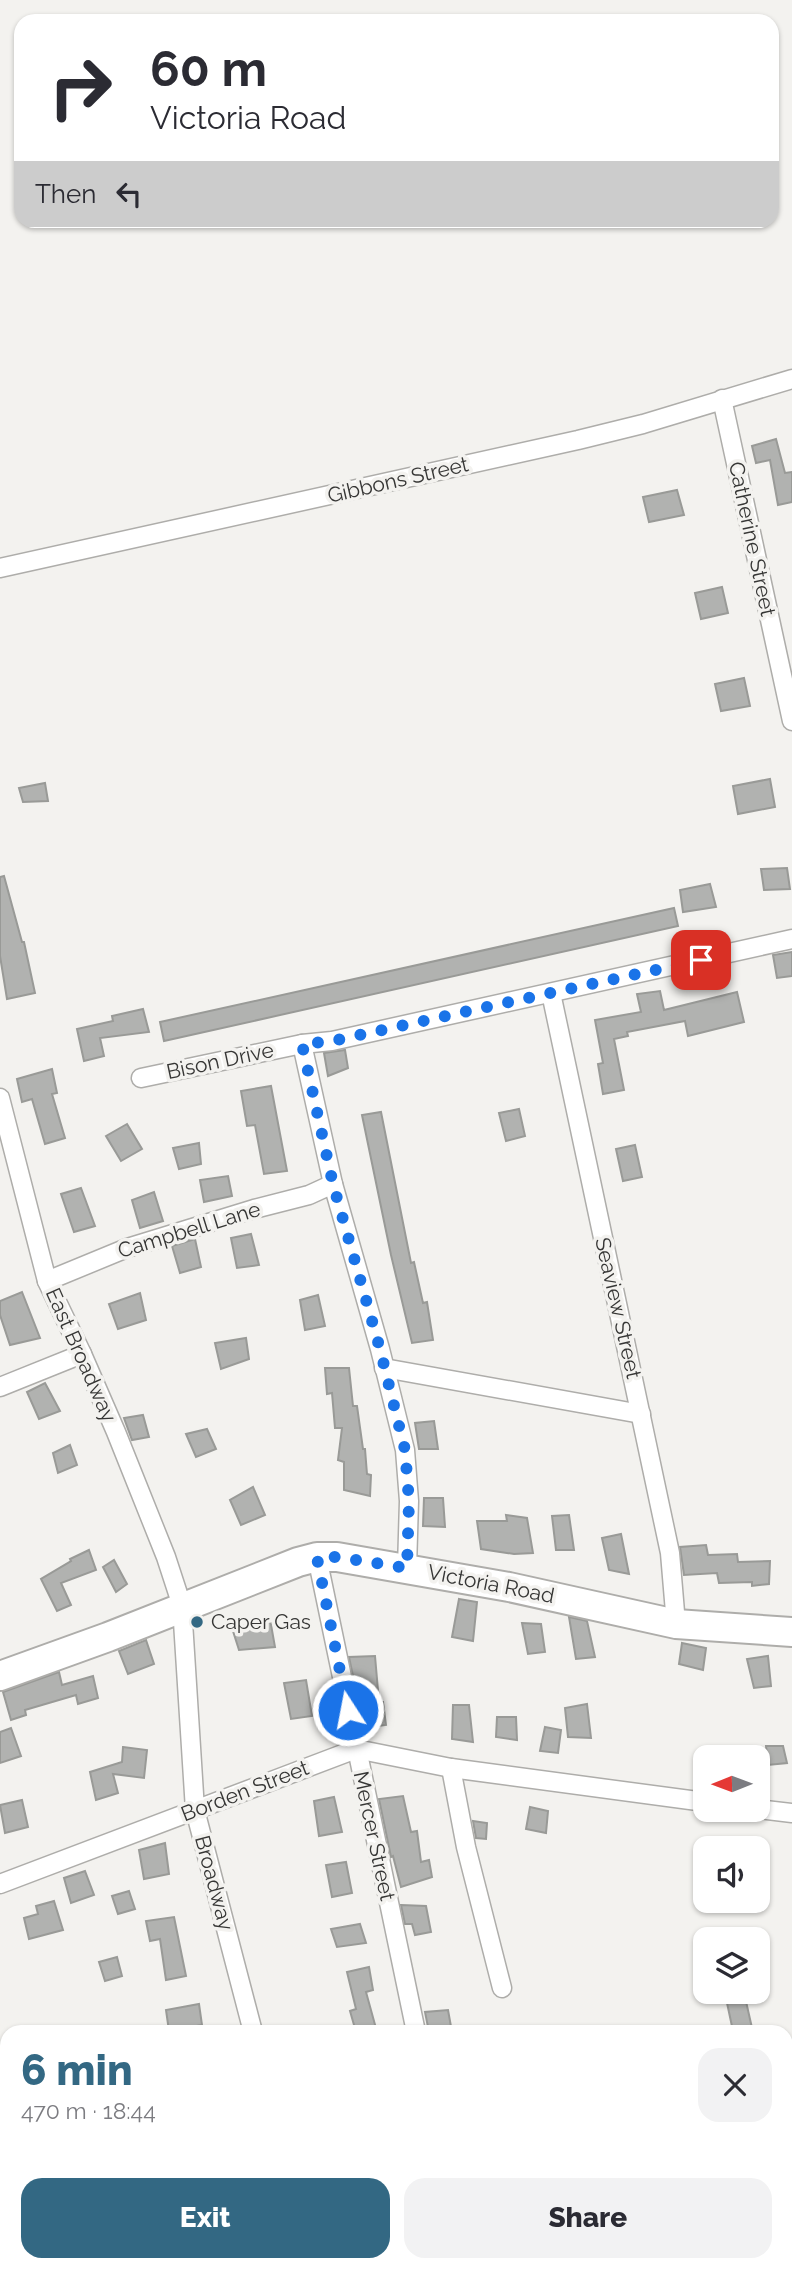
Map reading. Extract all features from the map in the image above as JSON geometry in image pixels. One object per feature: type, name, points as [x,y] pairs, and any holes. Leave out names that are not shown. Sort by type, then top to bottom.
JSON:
[{"type":"main road","name":"Victoria Road","points":[[0,1676],[108,1637],[298,1562],[317,1558],[337,1557],[407,1568],[509,1587],[677,1624],[792,1632]]},
{"type":"street","name":"Gibbons Street","points":[[0,568],[578,440],[643,424],[792,379]]},
{"type":"street","name":"Catherine Street","points":[[722,399],[792,721]]},
{"type":"street","name":"Bison Drive","points":[[141,1078],[302,1044],[332,1041],[792,939]]},
{"type":"street","name":"Seaview Street","points":[[551,993],[672,1567],[677,1624]]},
{"type":"street","points":[[302,1044],[333,1184],[405,1450],[409,1501],[407,1568]]},
{"type":"street","name":"East Broadway","points":[[0,1098],[47,1281],[82,1354],[149,1514],[182,1606]]},
{"type":"street","name":"Campbell Lane","points":[[47,1281],[127,1248],[309,1195],[333,1184]]},
{"type":"street","points":[[0,1387],[82,1354]]},
{"type":"street","points":[[384,1368],[641,1414]]},
{"type":"street","name":"Mercer Street","points":[[317,1558],[415,2025]]},
{"type":"street","name":"Broadway","points":[[182,1606],[195,1810],[251,2025]]},
{"type":"street","points":[[356,1749],[452,1768],[693,1800]]},
{"type":"street","name":"Borden Street","points":[[0,1884],[356,1749]]},
{"type":"street","points":[[452,1768],[466,1847],[502,1988]]},
{"type":"street","points":[[770,1810],[792,1813]]},
{"type":"building","points":[[776,439],[785,473],[792,472],[792,502],[778,505],[770,460],[756,463],[752,446]]},
{"type":"building","points":[[677,490],[684,515],[649,522],[643,497]]},
{"type":"building","points":[[722,587],[728,613],[701,619],[695,593]]},
{"type":"building","points":[[744,678],[750,706],[721,711],[715,684]]},
{"type":"building","points":[[770,779],[775,807],[738,814],[733,786]]},
{"type":"building","points":[[45,783],[48,801],[23,802],[19,788]]},
{"type":"building","points":[[787,868],[790,889],[764,890],[761,869]]},
{"type":"building","points":[[4,876],[24,942],[35,993],[7,999],[0,956],[0,877]]},
{"type":"building","points":[[710,884],[716,907],[683,912],[680,890]]},
{"type":"building","points":[[674,908],[678,926],[164,1041],[160,1022]]},
{"type":"building","points":[[792,952],[792,976],[777,978],[773,955]]},
{"type":"building","points":[[660,991],[664,1010],[737,992],[744,1022],[688,1036],[685,1021],[627,1032],[628,1036],[614,1039],[624,1090],[603,1094],[598,1064],[603,1063],[595,1020],[641,1012],[637,994]]},
{"type":"building","points":[[143,1009],[149,1032],[100,1038],[104,1056],[84,1061],[77,1029],[113,1021],[112,1016]]},
{"type":"building","points":[[345,1050],[348,1068],[328,1076],[324,1053]]},
{"type":"building","points":[[52,1069],[57,1093],[52,1094],[65,1138],[45,1144],[32,1099],[22,1102],[17,1079]]},
{"type":"building","points":[[271,1086],[287,1171],[264,1174],[255,1125],[247,1126],[241,1091]]},
{"type":"building","points":[[519,1109],[525,1136],[506,1141],[499,1113]]},
{"type":"building","points":[[381,1112],[411,1263],[414,1262],[423,1303],[427,1302],[433,1340],[412,1343],[391,1255],[362,1115]]},
{"type":"building","points":[[127,1124],[142,1149],[121,1161],[106,1136]]},
{"type":"building","points":[[199,1143],[201,1164],[179,1169],[173,1148]]},
{"type":"building","points":[[635,1145],[642,1177],[623,1181],[616,1149]]},
{"type":"building","points":[[228,1176],[232,1196],[204,1202],[200,1180]]},
{"type":"building","points":[[81,1188],[95,1226],[74,1232],[61,1194]]},
{"type":"building","points":[[154,1192],[163,1221],[140,1228],[132,1200]]},
{"type":"building","points":[[251,1234],[259,1265],[237,1268],[231,1238]]},
{"type":"building","points":[[195,1239],[201,1267],[180,1273],[172,1246]]},
{"type":"building","points":[[22,1292],[40,1338],[10,1345],[0,1315],[0,1301]]},
{"type":"building","points":[[140,1293],[146,1320],[118,1329],[109,1304]]},
{"type":"building","points":[[318,1295],[325,1326],[305,1330],[300,1300]]},
{"type":"building","points":[[246,1338],[249,1359],[221,1369],[215,1343]]},
{"type":"building","points":[[325,1368],[349,1368],[353,1406],[357,1406],[367,1474],[371,1475],[370,1496],[344,1490],[344,1462],[338,1460],[342,1428],[335,1428],[332,1393],[327,1394]]},
{"type":"building","points":[[45,1383],[60,1411],[39,1419],[27,1392]]},
{"type":"building","points":[[143,1415],[149,1437],[132,1440],[124,1418]]},
{"type":"building","points":[[434,1421],[438,1449],[419,1449],[415,1423]]},
{"type":"building","points":[[207,1429],[216,1449],[196,1457],[186,1434]]},
{"type":"building","points":[[70,1445],[77,1465],[58,1473],[53,1453]]},
{"type":"building","points":[[253,1487],[265,1515],[241,1525],[230,1500]]},
{"type":"building","points":[[424,1498],[443,1498],[445,1527],[423,1526]]},
{"type":"building","points":[[506,1515],[527,1518],[533,1553],[514,1554],[481,1549],[477,1521],[507,1521]]},
{"type":"building","points":[[569,1515],[574,1550],[556,1550],[552,1516]]},
{"type":"building","points":[[621,1534],[629,1574],[609,1570],[602,1538]]},
{"type":"building","points":[[706,1545],[708,1555],[737,1554],[738,1562],[770,1561],[769,1584],[752,1586],[752,1582],[719,1583],[717,1573],[684,1575],[680,1547]]},
{"type":"building","points":[[89,1550],[96,1570],[61,1583],[71,1605],[57,1611],[41,1579],[71,1561],[70,1559]]},
{"type":"building","points":[[114,1560],[127,1584],[116,1592],[103,1567]]},
{"type":"building","points":[[459,1599],[477,1602],[473,1641],[452,1637]]},
{"type":"building","points":[[569,1617],[587,1621],[595,1657],[576,1659]]},
{"type":"building","points":[[270,1619],[275,1647],[239,1650],[232,1628]]},
{"type":"building","points":[[522,1623],[541,1624],[545,1652],[528,1654]]},
{"type":"building","points":[[146,1640],[154,1664],[128,1674],[119,1651]]},
{"type":"building","points":[[682,1643],[706,1648],[703,1670],[679,1664]]},
{"type":"building","points":[[375,1656],[379,1702],[383,1702],[386,1725],[364,1728],[349,1657]]},
{"type":"building","points":[[768,1656],[771,1686],[754,1688],[747,1659]]},
{"type":"building","points":[[59,1672],[62,1685],[93,1676],[98,1698],[78,1704],[76,1695],[25,1710],[26,1715],[11,1720],[3,1692]]},
{"type":"building","points":[[306,1680],[312,1716],[291,1719],[284,1683]]},
{"type":"building","points":[[587,1704],[591,1738],[568,1737],[565,1708]]},
{"type":"building","points":[[453,1705],[469,1705],[473,1742],[452,1739]]},
{"type":"building","points":[[497,1717],[516,1717],[517,1740],[496,1737]]},
{"type":"building","points":[[545,1727],[561,1730],[558,1753],[540,1751]]},
{"type":"building","points":[[11,1728],[21,1756],[0,1763],[0,1732]]},
{"type":"building","points":[[770,1746],[783,1746],[787,1763],[770,1765]]},
{"type":"building","points":[[123,1747],[147,1750],[144,1778],[113,1774],[118,1793],[96,1800],[90,1772],[122,1762]]},
{"type":"building","points":[[403,1796],[411,1832],[417,1831],[421,1862],[429,1860],[432,1877],[401,1887],[393,1856],[391,1857],[379,1799]]},
{"type":"building","points":[[334,1797],[342,1832],[319,1836],[314,1801]]},
{"type":"building","points":[[22,1800],[28,1827],[5,1833],[0,1805]]},
{"type":"building","points":[[530,1807],[548,1811],[546,1833],[526,1829]]},
{"type":"building","points":[[473,1821],[487,1823],[486,1839],[476,1838]]},
{"type":"building","points":[[165,1843],[169,1874],[144,1879],[139,1850]]},
{"type":"building","points":[[346,1862],[352,1893],[332,1897],[326,1865]]},
{"type":"building","points":[[85,1871],[94,1895],[71,1903],[64,1878]]},
{"type":"building","points":[[129,1891],[135,1909],[118,1914],[112,1896]]},
{"type":"building","points":[[54,1901],[63,1930],[29,1939],[24,1918],[38,1914],[36,1906]]},
{"type":"building","points":[[401,1905],[426,1906],[431,1932],[415,1935],[412,1924],[405,1924]]},
{"type":"building","points":[[174,1917],[186,1976],[166,1980],[160,1939],[150,1941],[146,1921]]},
{"type":"building","points":[[360,1924],[366,1943],[337,1947],[331,1929]]},
{"type":"building","points":[[117,1957],[122,1976],[105,1981],[99,1962]]},
{"type":"building","points":[[369,1967],[373,1990],[366,1992],[375,2025],[354,2025],[350,2011],[356,2009],[347,1972]]},
{"type":"building","points":[[199,2004],[202,2025],[168,2025],[166,2010]]},
{"type":"building","points":[[727,2004],[747,2004],[751,2025],[732,2025]]},
{"type":"building","points":[[448,2010],[451,2025],[428,2025],[425,2012]]},
{"type":"place","name":"Caper Gas","points":[[197,1622]]},
{"type":"route","points":[[348,1710],[317,1558],[337,1557],[407,1568],[409,1501],[405,1450],[394,1402],[333,1184],[302,1044],[332,1041],[701,960]]}]
